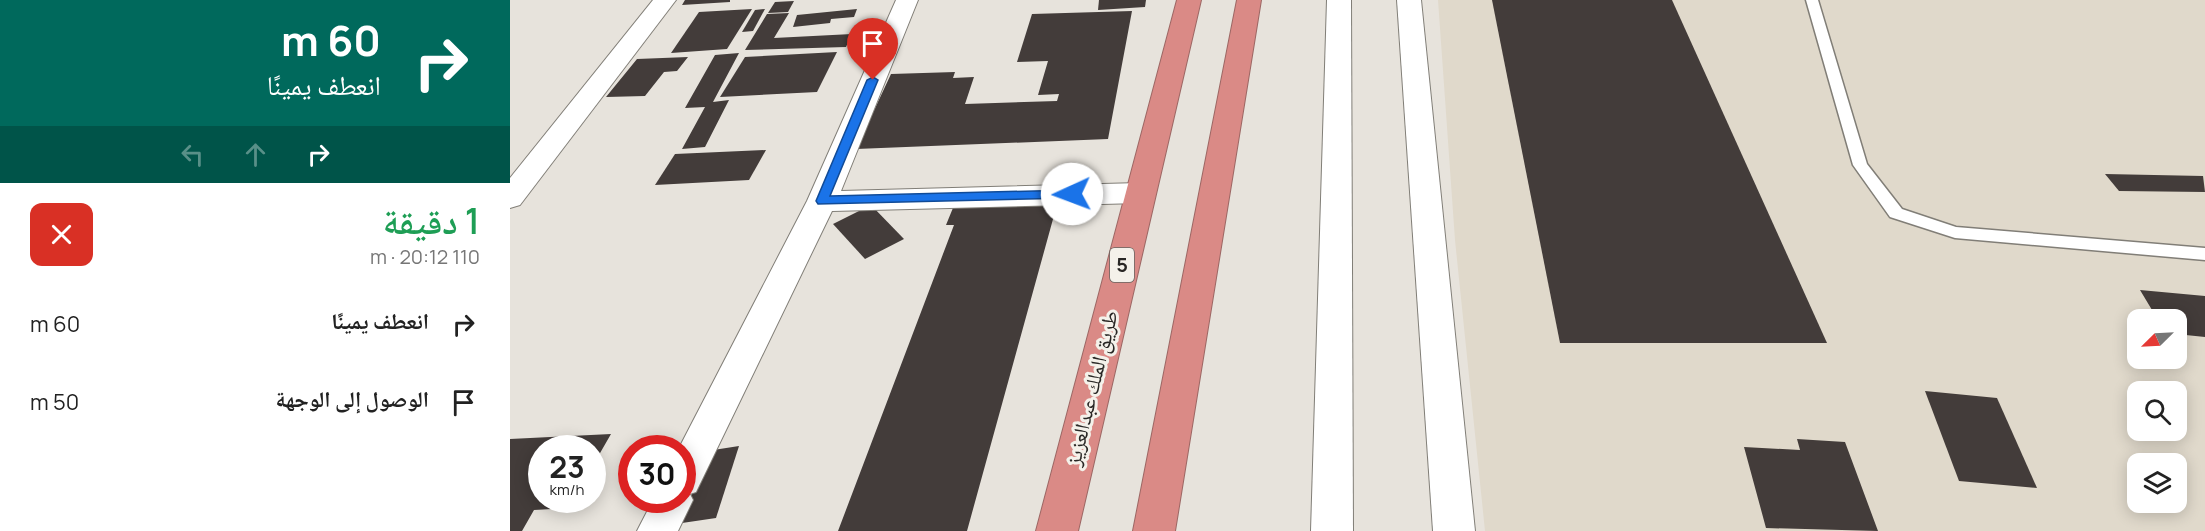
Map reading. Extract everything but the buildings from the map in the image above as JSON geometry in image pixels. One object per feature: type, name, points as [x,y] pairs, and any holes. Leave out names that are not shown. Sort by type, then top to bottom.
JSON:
[{"type":"highway","name":"طريق الملك عبدالعزيز","points":[[1057,531],[1189,0]]},
{"type":"highway","points":[[1154,531],[1249,0]]},
{"type":"main road","points":[[1332,531],[1340,0]]},
{"type":"main road","points":[[1409,0],[1454,530]]},
{"type":"street","points":[[510,198],[665,0]]},
{"type":"street","points":[[696,452],[822,201],[907,0]]},
{"type":"street","points":[[822,201],[1140,193]]},
{"type":"street","points":[[657,531],[666,513]]},
{"type":"lane","points":[[1812,0],[1860,165],[1896,213],[1955,232],[2205,254]]},
{"type":"shaded area","points":[[1438,0],[2205,0],[2205,531],[1485,531],[1455,240]]},
{"type":"route","points":[[873,80],[822,201],[1072,194]]}]
